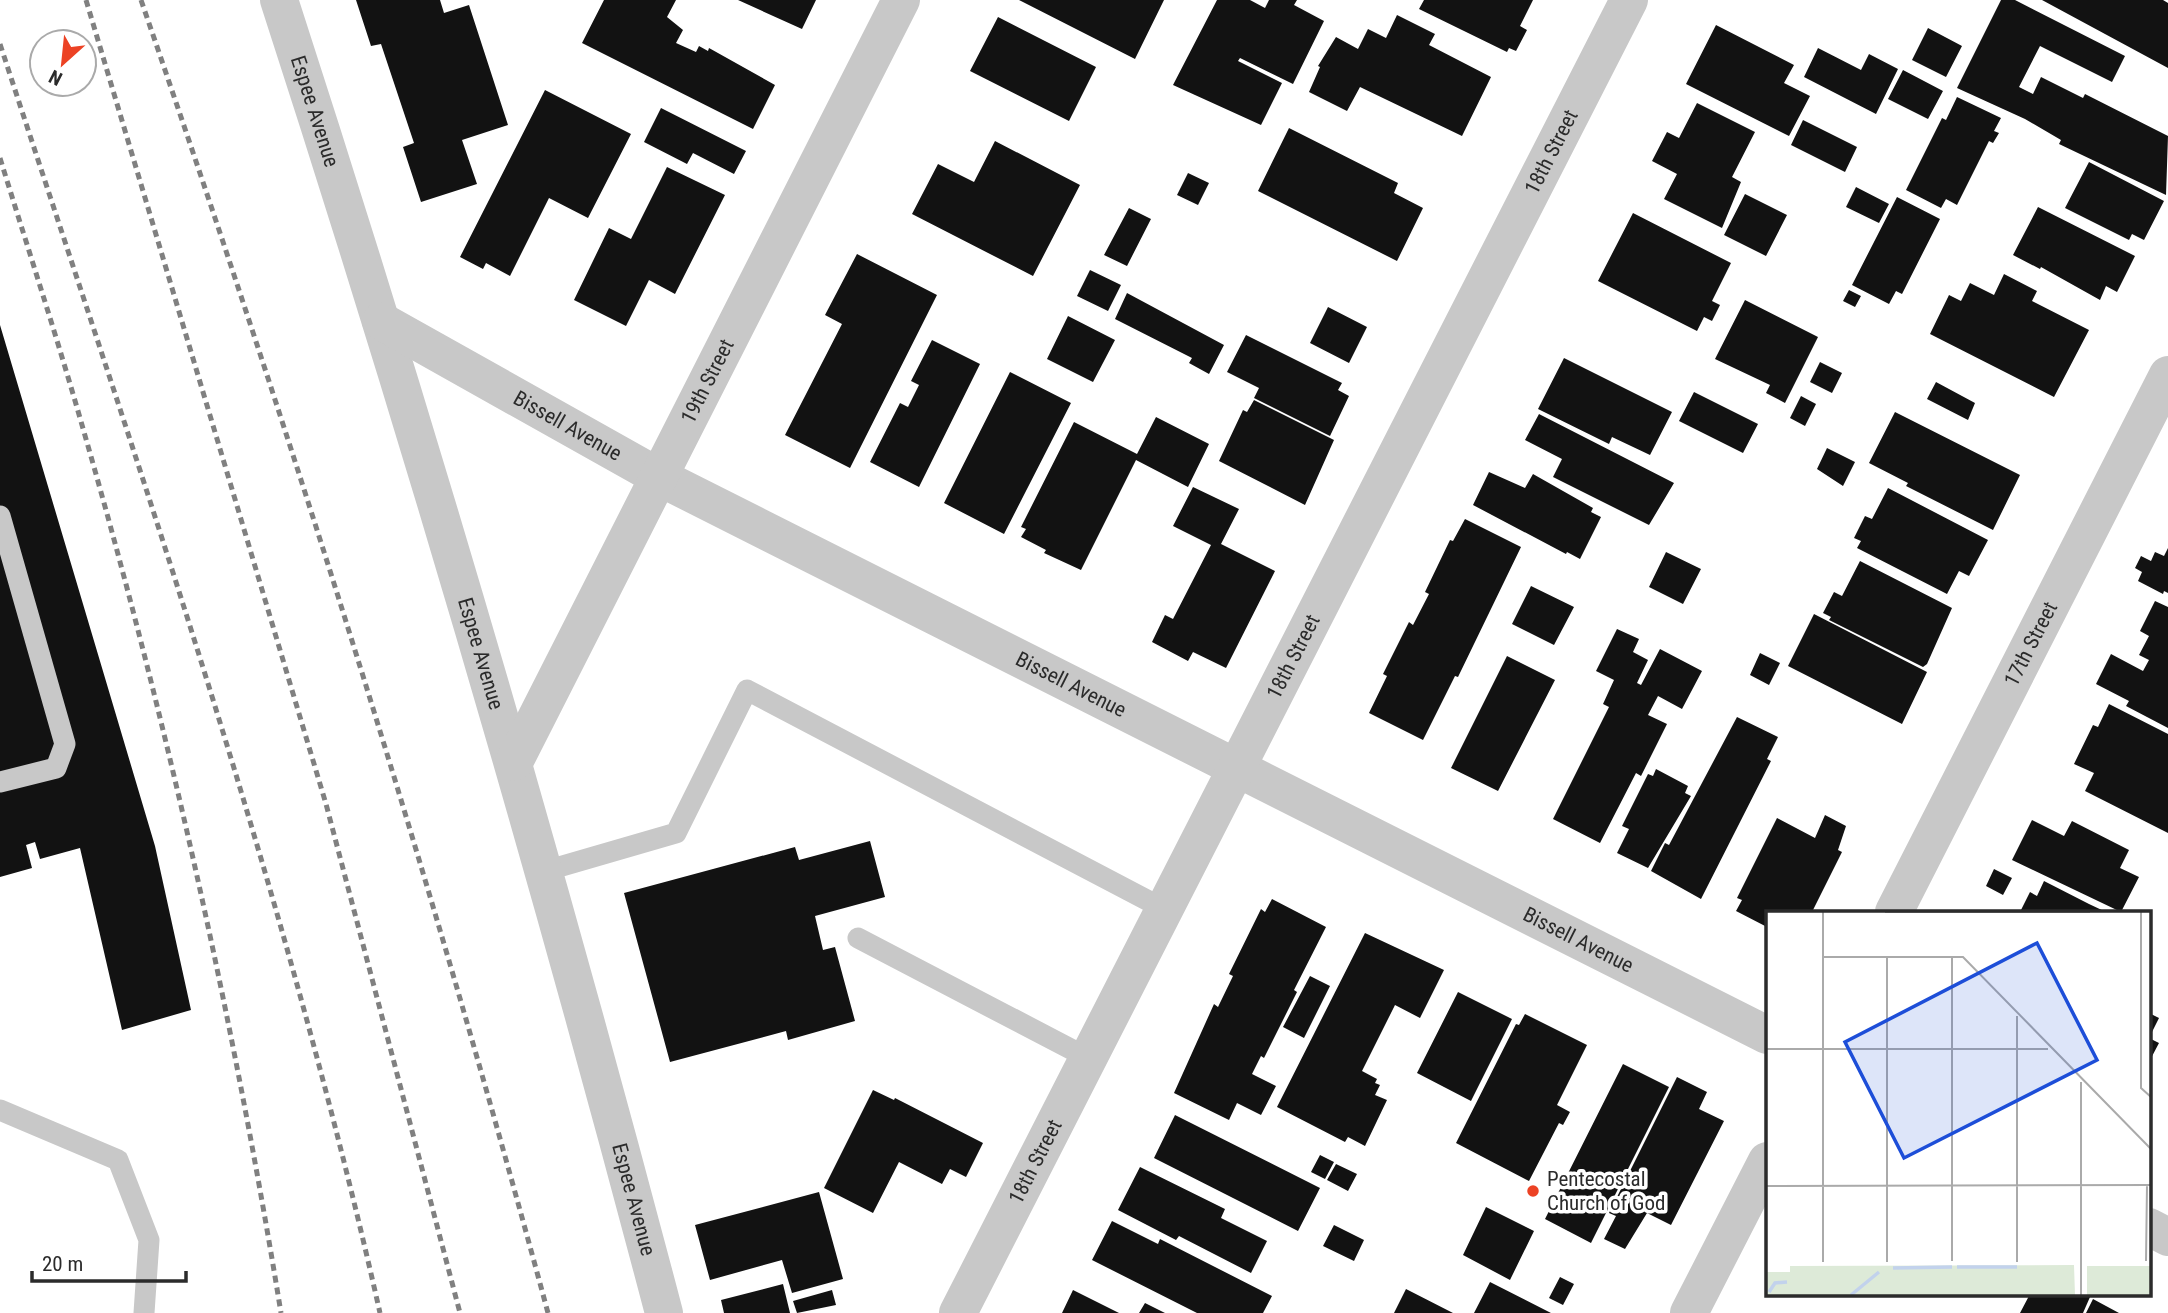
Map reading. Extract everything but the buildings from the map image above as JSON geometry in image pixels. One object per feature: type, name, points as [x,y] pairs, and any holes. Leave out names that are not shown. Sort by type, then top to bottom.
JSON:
[{"type":"street","name":"Espee Avenue","points":[[279,0],[381,321],[514,762],[664,1313]]},
{"type":"street","name":"19th Street","points":[[514,762],[901,0]]},
{"type":"street","name":"18th Street","points":[[958,1313],[1629,0]]},
{"type":"street","name":"Bissell Avenue","points":[[381,321],[659,477],[1766,1034]]},
{"type":"street","name":"17th Street","points":[[1895,911],[2168,375]]},
{"type":"street","points":[[1689,1313],[1766,1163]]},
{"type":"street","points":[[2150,1228],[2168,1237]]},
{"type":"lane","points":[[0,516],[65,744],[56,768],[0,782]]},
{"type":"lane","points":[[545,871],[676,833],[747,690],[1164,909]]},
{"type":"lane","points":[[859,938],[1088,1058]]},
{"type":"lane","points":[[0,1110],[118,1160],[149,1240],[144,1313]]},
{"type":"railway","points":[[86,0],[326,804],[460,1313]]},
{"type":"railway","points":[[141,0],[251,326],[356,653],[455,982],[548,1313]]},
{"type":"railway","points":[[0,44],[155,516],[253,832],[299,992],[380,1313]]},
{"type":"railway","points":[[0,158],[84,432],[170,760],[242,1091],[281,1313]]},
{"type":"place","name":"Pentecostal Church of God","points":[[1533,1191]]}]
